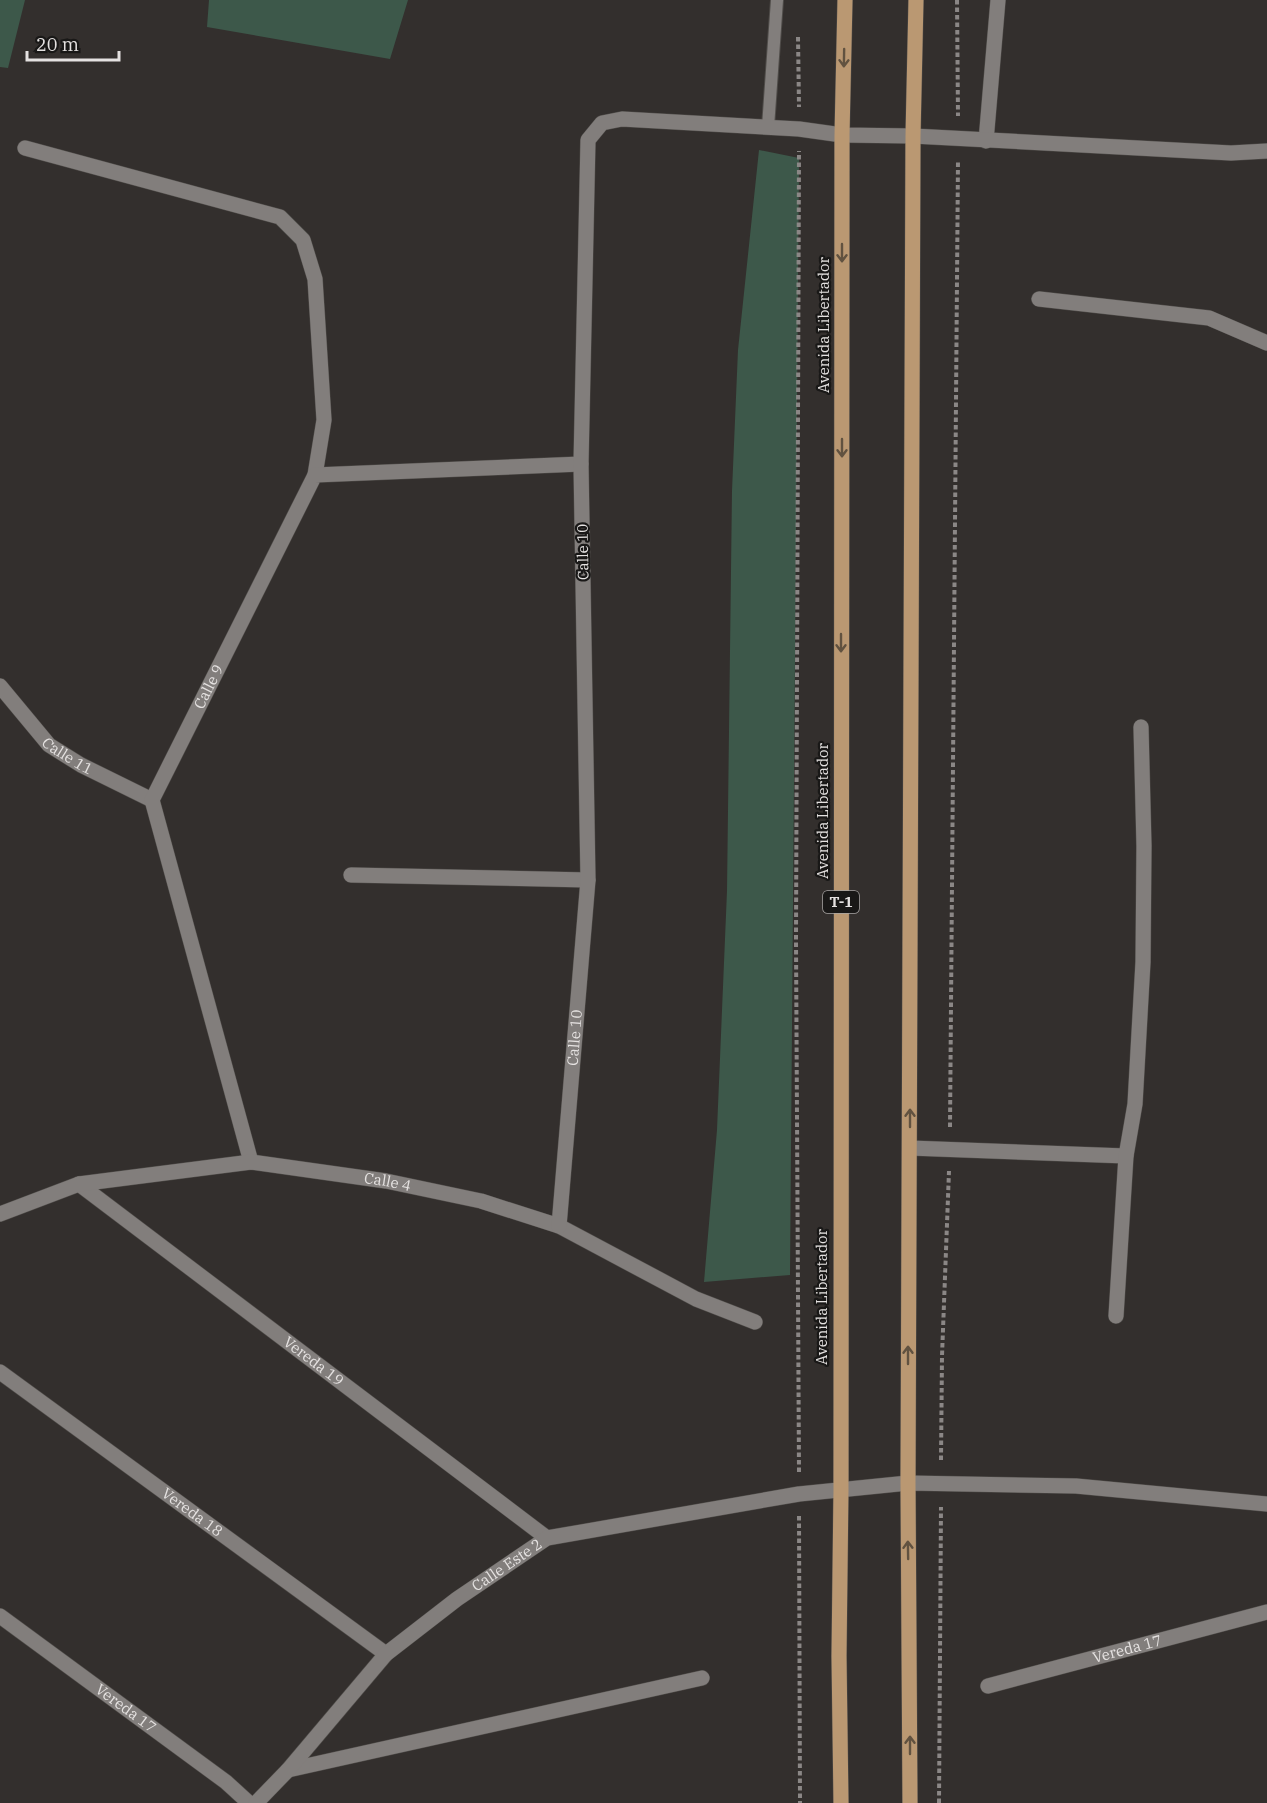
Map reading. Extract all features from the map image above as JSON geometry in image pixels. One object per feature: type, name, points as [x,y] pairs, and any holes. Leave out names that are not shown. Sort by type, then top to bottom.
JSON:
[{"type":"main road","name":"Avenida Libertador","points":[[841,1803],[839,1656],[842,135],[845,0]]},
{"type":"main road","points":[[910,1803],[908,1483],[913,136],[916,0]]},
{"type":"street","points":[[986,141],[998,0]]},
{"type":"street","name":"Calle 10","points":[[559,1226],[588,880],[581,464],[588,140],[602,123],[622,119],[799,129],[842,135],[913,136],[1231,153],[1267,151]]},
{"type":"street","name":"Calle 9","points":[[25,148],[280,217],[303,240],[315,279],[324,420],[315,475],[152,800]]},
{"type":"street","points":[[1039,299],[1209,318],[1267,344]]},
{"type":"street","points":[[315,475],[581,464]]},
{"type":"street","name":"Calle 11","points":[[0,686],[49,745],[81,765],[152,800]]},
{"type":"street","points":[[1116,1316],[1126,1156],[1135,1104],[1143,962],[1144,846],[1140,727]]},
{"type":"street","points":[[152,800],[251,1162]]},
{"type":"street","points":[[351,875],[588,880]]},
{"type":"street","points":[[910,1148],[1126,1156]]},
{"type":"street","name":"Calle 4","points":[[0,1214],[79,1184],[251,1162],[386,1181],[481,1201],[559,1226],[696,1299],[755,1322]]},
{"type":"street","name":"Vereda 19","points":[[79,1184],[547,1538]]},
{"type":"street","name":"Vereda 18","points":[[0,1372],[386,1654]]},
{"type":"street","name":"Calle Este 2","points":[[256,1803],[288,1770],[386,1654],[457,1599],[547,1538],[799,1494],[908,1483],[1076,1486],[1267,1504]]},
{"type":"street","name":"Vereda 17","points":[[988,1686],[1267,1612]]},
{"type":"street","name":"Vereda 17","points":[[0,1616],[226,1782],[249,1803]]},
{"type":"street","points":[[288,1770],[702,1678]]},
{"type":"lane","points":[[768,128],[777,0]]},
{"type":"path","points":[[939,1803],[942,1356],[949,1150],[958,139],[957,0]]},
{"type":"path","points":[[798,35],[796,940],[800,1803]]},
{"type":"green space","points":[[0,0],[25,0],[8,68],[0,67]]},
{"type":"green space","points":[[209,0],[408,0],[390,59],[207,27]]},
{"type":"green space","points":[[759,150],[799,158],[790,1275],[704,1282],[717,1130],[727,891],[732,491],[738,350]]}]
